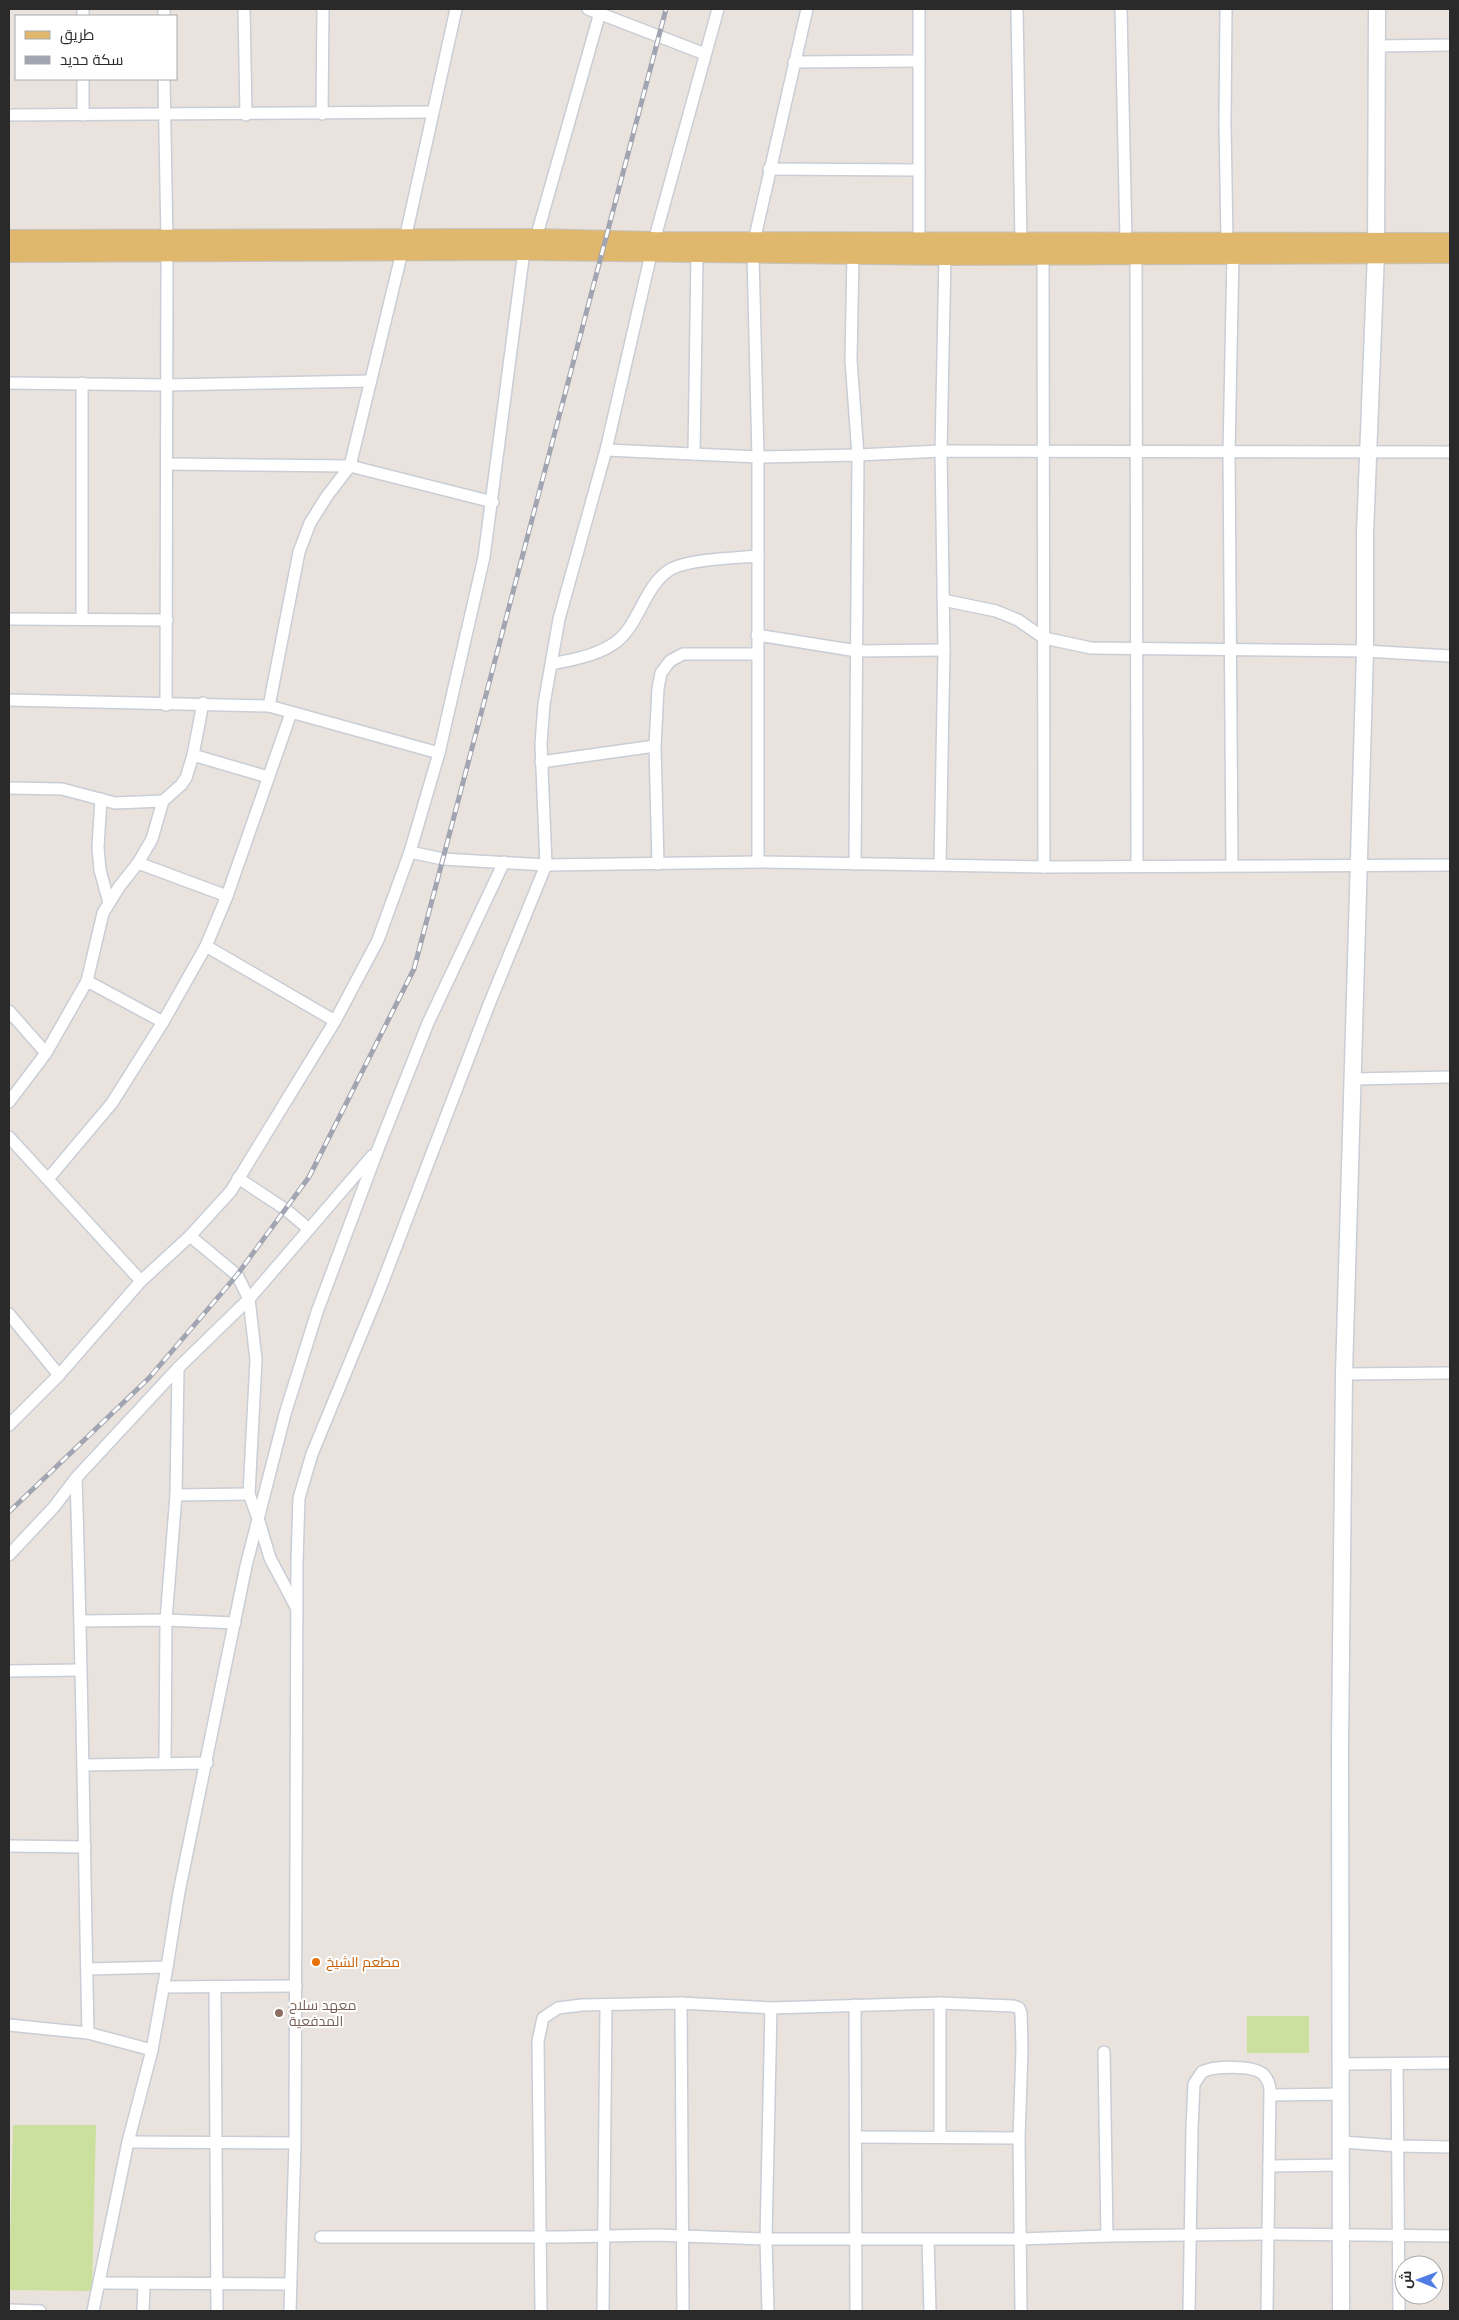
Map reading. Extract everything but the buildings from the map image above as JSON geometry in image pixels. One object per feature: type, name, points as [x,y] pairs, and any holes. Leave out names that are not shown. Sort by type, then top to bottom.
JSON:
[{"type":"main road","points":[[9,239],[167,246]]},
{"type":"main road","points":[[9,253],[167,246],[530,245],[753,248],[919,241],[1126,241],[1230,247],[1376,247],[1450,242]]},
{"type":"main road","points":[[652,247],[697,255],[753,248],[853,255],[945,256],[1136,255],[1230,247]]},
{"type":"main road","points":[[1376,247],[1450,254]]},
{"type":"street","points":[[244,9],[246,114]]},
{"type":"street","points":[[322,114],[323,9]]},
{"type":"street","points":[[269,706],[299,552],[310,523],[327,496],[350,466],[403,245],[456,9]]},
{"type":"street","points":[[588,9],[601,10],[705,54]]},
{"type":"street","points":[[290,2311],[295,2143],[297,1609],[300,1498],[312,1454],[378,1294],[488,1007],[546,865],[542,762],[544,704],[565,594],[606,450],[652,247],[718,9]]},
{"type":"street","points":[[758,862],[756,635],[758,457],[753,248],[769,170],[807,9]]},
{"type":"street","points":[[919,9],[919,241]]},
{"type":"street","points":[[1017,9],[1021,242]]},
{"type":"street","points":[[1121,9],[1126,241]]},
{"type":"street","points":[[1226,9],[1224,124],[1230,247],[1229,452],[1232,649],[1232,865]]},
{"type":"street","points":[[1342,2311],[1340,1736],[1344,1374],[1365,651],[1365,534],[1376,247],[1378,9]]},
{"type":"street","points":[[9,1425],[59,1375],[141,1281],[190,1236],[231,1191],[335,1020],[378,940],[410,852],[439,754],[484,557],[530,245],[601,10]]},
{"type":"street","points":[[1378,46],[1450,44]]},
{"type":"street","points":[[794,62],[919,62]]},
{"type":"street","points":[[83,80],[83,115]]},
{"type":"street","points":[[164,80],[167,246],[166,705]]},
{"type":"street","points":[[9,115],[433,112]]},
{"type":"street","points":[[769,170],[919,170]]},
{"type":"street","points":[[694,454],[697,255]]},
{"type":"street","points":[[853,255],[852,360],[858,456],[855,864]]},
{"type":"street","points":[[1043,255],[1044,867]]},
{"type":"street","points":[[1136,255],[1136,866]]},
{"type":"street","points":[[940,865],[944,650],[941,451],[945,256]]},
{"type":"street","points":[[9,383],[167,385],[370,381]]},
{"type":"street","points":[[82,383],[82,618]]},
{"type":"street","points":[[606,450],[758,457],[858,456],[941,451],[1137,450],[1229,452],[1368,450],[1450,452]]},
{"type":"street","points":[[167,464],[350,466],[493,502]]},
{"type":"street","points":[[552,664],[599,653],[618,641],[632,622],[649,592],[671,569],[702,562],[758,556]]},
{"type":"street","points":[[943,600],[996,612],[1018,620],[1044,638],[1091,648],[1136,650],[1365,651],[1450,656]]},
{"type":"street","points":[[9,619],[167,620]]},
{"type":"street","points":[[756,635],[857,651],[944,650]]},
{"type":"street","points":[[658,864],[655,746],[659,680],[670,661],[691,653],[756,654]]},
{"type":"street","points":[[9,700],[269,706],[439,754]]},
{"type":"street","points":[[9,1102],[46,1053],[87,981],[103,913],[119,887],[138,863],[152,838],[163,801],[181,785],[193,755],[203,703]]},
{"type":"street","points":[[48,1179],[112,1103],[163,1022],[206,946],[228,896],[291,713]]},
{"type":"street","points":[[542,762],[655,746]]},
{"type":"street","points":[[193,755],[268,777]]},
{"type":"street","points":[[9,788],[62,789],[115,803],[163,801]]},
{"type":"street","points":[[101,799],[98,847],[100,870],[109,903]]},
{"type":"street","points":[[410,852],[443,858],[546,865],[758,862],[1044,867],[1450,865]]},
{"type":"street","points":[[93,2311],[101,2283],[128,2142],[152,2050],[179,1892],[246,1566],[284,1414],[318,1312],[378,1149],[428,1023],[504,862]]},
{"type":"street","points":[[138,863],[228,896]]},
{"type":"street","points":[[206,946],[335,1020]]},
{"type":"street","points":[[87,981],[163,1022]]},
{"type":"street","points":[[9,1011],[46,1053]]},
{"type":"street","points":[[1352,1079],[1450,1077]]},
{"type":"street","points":[[9,1137],[141,1281]]},
{"type":"street","points":[[9,1555],[54,1507],[76,1478],[178,1368],[249,1299],[378,1149]]},
{"type":"street","points":[[238,1178],[286,1209],[309,1229]]},
{"type":"street","points":[[190,1236],[237,1275],[249,1299],[256,1360],[248,1494],[258,1518],[270,1558],[297,1609]]},
{"type":"street","points":[[9,1314],[59,1375]]},
{"type":"street","points":[[165,1764],[166,1620],[176,1495],[178,1368]]},
{"type":"street","points":[[1344,1374],[1450,1373]]},
{"type":"street","points":[[76,1478],[81,1621],[80,1670],[84,1765],[88,2033]]},
{"type":"street","points":[[176,1495],[248,1494]]},
{"type":"street","points":[[81,1621],[166,1620],[235,1623]]},
{"type":"street","points":[[9,1672],[80,1670]]},
{"type":"street","points":[[84,1765],[207,1763]]},
{"type":"street","points":[[9,1846],[84,1847]]},
{"type":"street","points":[[86,1969],[167,1967]]},
{"type":"street","points":[[163,1987],[296,1986]]},
{"type":"street","points":[[215,1987],[217,2311]]},
{"type":"street","points":[[940,2003],[940,2136]]},
{"type":"street","points":[[541,2311],[538,2041],[543,2018],[558,2008],[582,2005],[680,2004],[771,2008],[855,2004],[940,2003],[1013,2006],[1020,2010],[1022,2049],[1020,2138],[1021,2311]]},
{"type":"street","points":[[680,2004],[683,2311]]},
{"type":"street","points":[[855,2004],[857,2137],[856,2311]]},
{"type":"street","points":[[603,2311],[606,2005]]},
{"type":"street","points":[[768,2311],[766,2239],[771,2008]]},
{"type":"street","points":[[9,2025],[88,2033],[152,2050]]},
{"type":"street","points":[[1104,2052],[1107,2236]]},
{"type":"street","points":[[1342,2064],[1450,2063]]},
{"type":"street","points":[[1397,2064],[1400,2236],[1399,2311]]},
{"type":"street","points":[[1189,2311],[1189,2235],[1194,2084],[1202,2072],[1220,2067],[1254,2070],[1262,2073],[1267,2079],[1272,2095],[1267,2234],[1267,2311]]},
{"type":"street","points":[[1272,2095],[1342,2094]]},
{"type":"street","points":[[857,2137],[940,2136],[1020,2138]]},
{"type":"street","points":[[128,2142],[295,2143]]},
{"type":"street","points":[[1342,2142],[1450,2147]]},
{"type":"street","points":[[1269,2166],[1342,2165]]},
{"type":"street","points":[[321,2237],[682,2236],[766,2239],[1021,2239],[1267,2234],[1450,2236]]},
{"type":"street","points":[[928,2239],[930,2311]]},
{"type":"street","points":[[101,2283],[290,2284]]},
{"type":"street","points":[[143,2311],[144,2284]]},
{"type":"street","points":[[9,2310],[40,2311]]},
{"type":"green space","points":[[1247,2016],[1309,2016],[1309,2053],[1247,2053]]},
{"type":"green space","points":[[13,2125],[96,2125],[92,2291],[9,2290]]},
{"type":"railway","points":[[9,1512],[149,1378],[237,1275],[309,1177],[414,969],[666,9]]},
{"type":"place","name":"مطعم الشيخ","points":[[316,1962]]},
{"type":"place","name":"معهد سلاح المدفعية","points":[[279,2013]]}]
